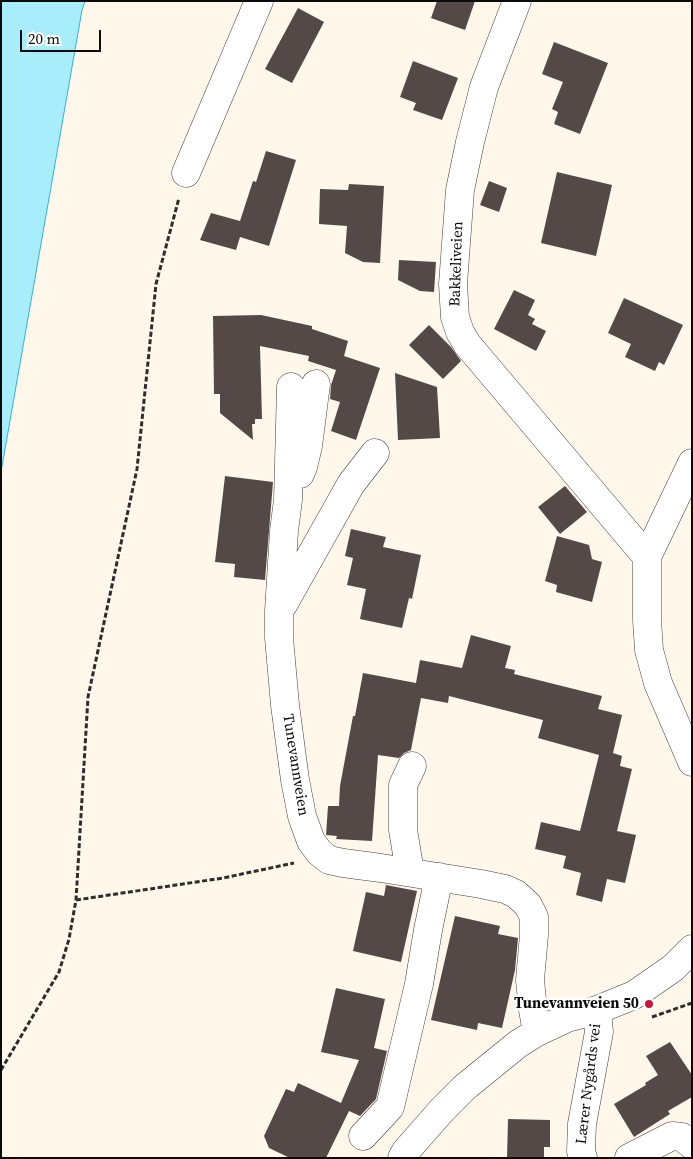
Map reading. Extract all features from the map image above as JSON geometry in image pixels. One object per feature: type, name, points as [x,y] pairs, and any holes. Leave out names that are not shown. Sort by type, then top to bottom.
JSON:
[{"type":"street","points":[[186,173],[259,1]]},
{"type":"street","name":"Bakkeliveien","points":[[517,1],[484,86],[460,190],[453,284],[455,317],[460,332],[467,344],[647,557]]},
{"type":"street","name":"Tunevannveien","points":[[304,386],[284,531],[279,638],[285,705],[295,780],[302,816],[311,841],[319,852]]},
{"type":"street","points":[[279,611],[351,484],[375,453]]},
{"type":"street","points":[[692,462],[684,499],[647,557],[647,620],[649,650],[658,683],[692,762]]},
{"type":"street","points":[[410,872],[403,830],[403,785],[412,766]]},
{"type":"street","points":[[319,852],[329,860],[343,864],[439,877],[505,889],[516,894],[528,905],[534,917],[530,980],[537,1032]]},
{"type":"street","points":[[363,1136],[390,1107],[419,984],[439,877]]},
{"type":"street","points":[[402,1158],[442,1110],[465,1087],[518,1044],[537,1032],[567,1018],[597,1010],[634,995],[673,968],[692,949]]},
{"type":"street","name":"Lærer Nygårds vei","points":[[583,1158],[581,1151],[582,1124],[599,1032],[597,1010]]},
{"type":"street","points":[[630,1158],[672,1136],[682,1136],[692,1145]]},
{"type":"path","points":[[1,1070],[58,972],[69,939],[76,900],[88,698],[137,469],[156,284],[186,173]]},
{"type":"path","points":[[76,900],[223,878],[306,860],[319,852]]},
{"type":"path","points":[[650,1018],[692,1003]]},
{"type":"water","points":[[1,1],[85,1],[1,472]]},
{"type":"building","points":[[437,1],[475,1],[465,30],[431,18]]},
{"type":"building","points":[[298,8],[324,22],[292,83],[265,69]]},
{"type":"building","points":[[554,42],[608,63],[580,134],[554,124],[558,112],[552,109],[563,82],[542,74]]},
{"type":"building","points":[[413,61],[458,78],[442,120],[413,110],[416,103],[400,97]]},
{"type":"building","points":[[266,151],[296,160],[269,246],[240,237],[236,250],[200,240],[211,213],[240,221],[253,181],[256,182]]},
{"type":"building","points":[[557,172],[612,185],[596,256],[541,243]]},
{"type":"building","points":[[489,181],[507,188],[499,212],[480,205]]},
{"type":"building","points":[[349,184],[384,186],[380,263],[363,262],[345,253],[347,226],[319,224],[320,189],[348,190]]},
{"type":"building","points":[[399,260],[436,262],[434,292],[420,291],[398,280]]},
{"type":"building","points":[[514,290],[535,300],[528,315],[535,319],[532,324],[546,331],[536,351],[494,329]]},
{"type":"building","points":[[624,298],[683,325],[664,365],[659,362],[655,371],[625,357],[631,344],[608,333]]},
{"type":"building","points":[[261,315],[312,326],[312,329],[348,341],[344,356],[380,368],[356,440],[331,431],[340,402],[330,399],[331,385],[336,370],[308,361],[309,356],[260,346],[262,419],[255,419],[255,424],[252,424],[253,440],[220,413],[220,394],[214,394],[213,316]]},
{"type":"building","points":[[429,325],[451,347],[461,361],[443,379],[409,345]]},
{"type":"building","points":[[395,373],[437,387],[440,438],[398,440]]},
{"type":"building","points":[[225,476],[273,482],[265,580],[234,577],[235,564],[215,562]]},
{"type":"building","points":[[565,486],[587,512],[560,534],[538,507]]},
{"type":"building","points":[[351,529],[386,537],[383,547],[421,555],[412,599],[409,598],[402,628],[360,619],[366,589],[347,585],[353,558],[345,556]]},
{"type":"building","points":[[557,536],[589,545],[592,559],[602,562],[592,602],[556,592],[557,585],[545,581]]},
{"type":"building","points":[[471,635],[511,646],[505,668],[515,670],[514,674],[602,696],[598,709],[622,715],[613,753],[622,756],[620,766],[632,769],[617,831],[636,835],[625,883],[607,879],[602,902],[576,895],[581,873],[563,868],[566,856],[535,849],[541,822],[580,831],[599,755],[538,738],[543,720],[449,696],[448,703],[421,698],[411,750],[399,758],[378,755],[372,841],[336,839],[337,836],[326,835],[328,806],[339,806],[340,786],[363,673],[416,683],[420,660],[462,668]]},
{"type":"building","points":[[386,885],[417,891],[401,962],[353,951],[366,892],[384,896]]},
{"type":"building","points":[[455,916],[500,926],[498,934],[518,938],[515,970],[502,1028],[478,1023],[477,1030],[431,1020]]},
{"type":"building","points":[[336,988],[385,999],[374,1048],[387,1051],[376,1099],[360,1116],[349,1111],[326,1158],[290,1158],[269,1148],[264,1136],[286,1089],[294,1092],[298,1083],[341,1103],[359,1060],[321,1052]]},
{"type":"building","points":[[670,1042],[692,1075],[692,1097],[668,1111],[670,1114],[634,1137],[614,1104],[646,1085],[645,1083],[658,1075],[646,1056]]},
{"type":"building","points":[[508,1119],[550,1120],[550,1147],[544,1147],[544,1158],[507,1158]]},
{"type":"place","name":"Tunevannveien 50","points":[[649,1004]]}]
